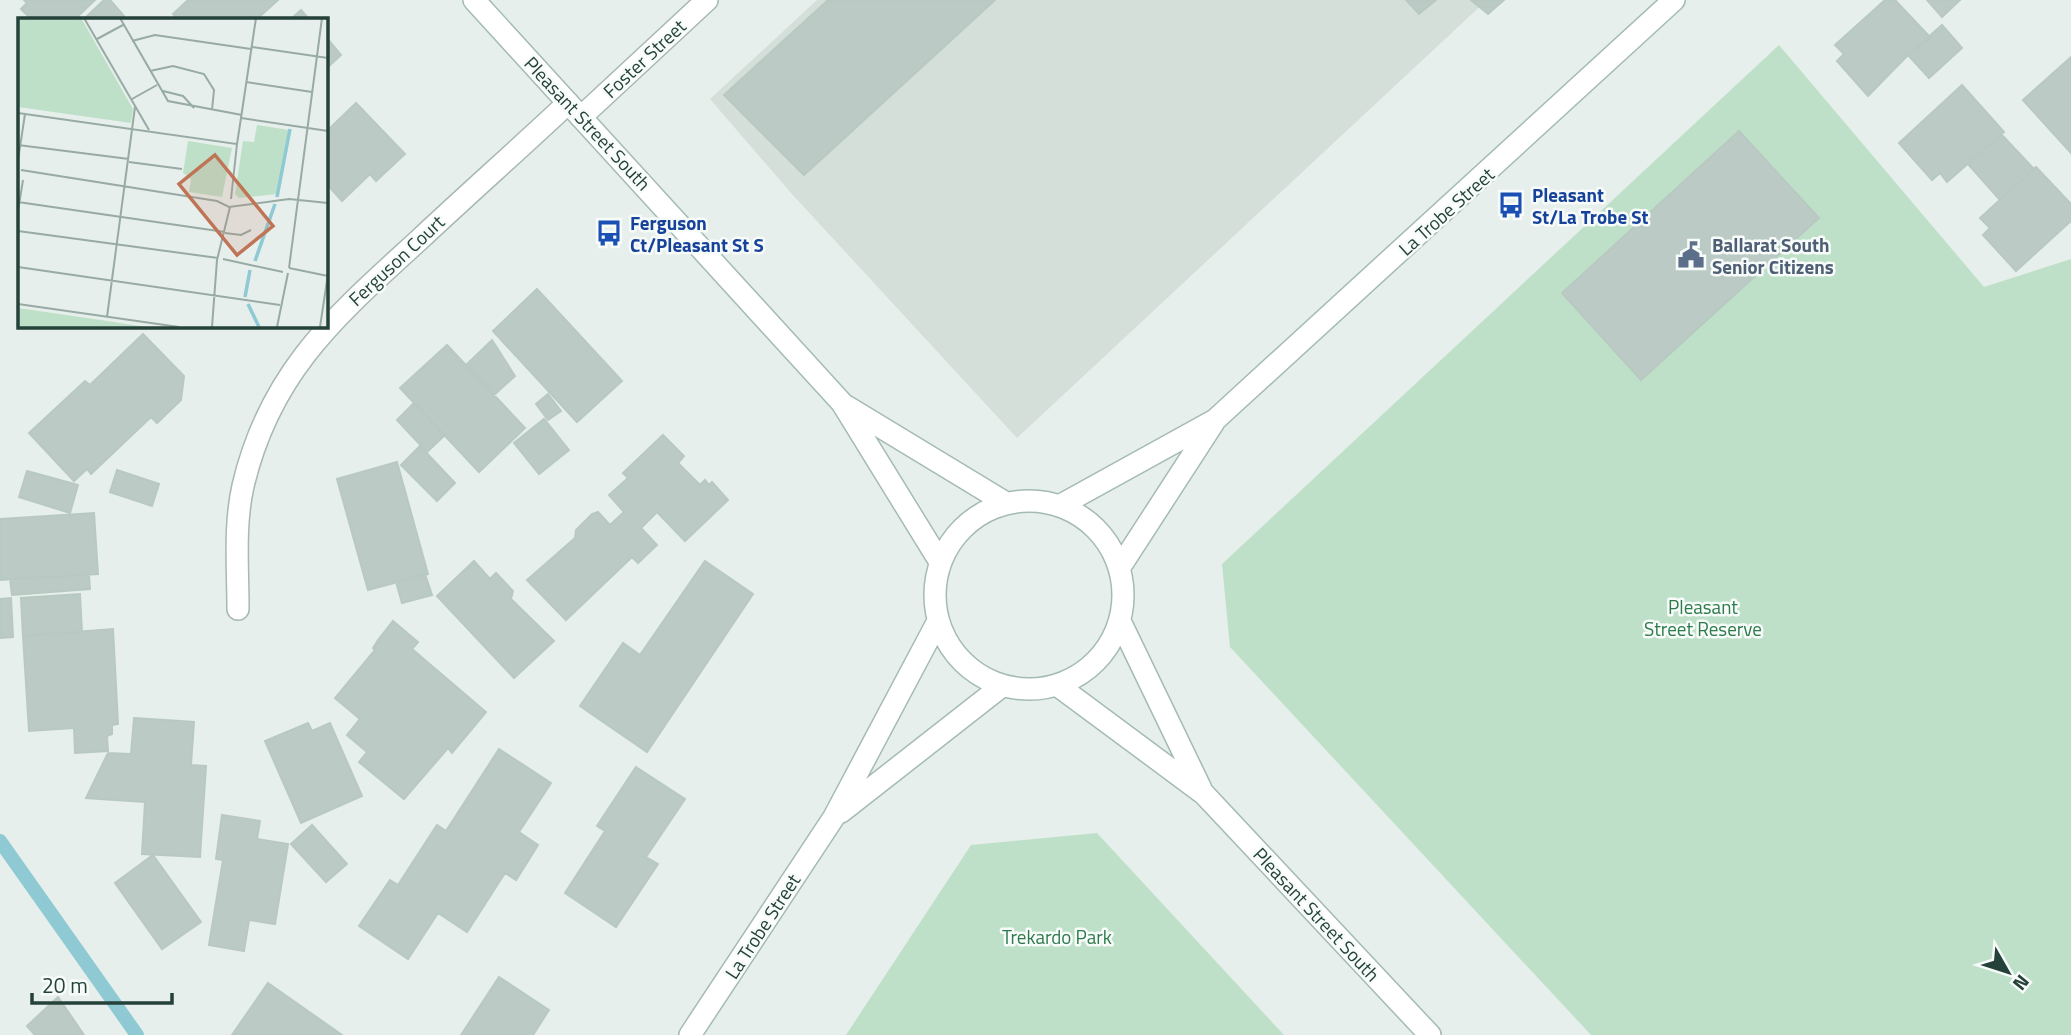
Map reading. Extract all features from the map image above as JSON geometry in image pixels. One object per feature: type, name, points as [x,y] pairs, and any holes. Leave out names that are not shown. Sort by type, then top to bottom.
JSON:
[{"type":"street","name":"Pleasant Street South","points":[[474,0],[842,403],[940,562]]},
{"type":"street","name":"Foster Street","points":[[575,110],[707,0]]},
{"type":"street","name":"La Trobe Street","points":[[1061,505],[1215,420],[1674,0]]},
{"type":"street","name":"Ferguson Court","points":[[238,608],[239,523],[244,484],[268,415],[296,364],[347,306],[575,110]]},
{"type":"street","name":"Pleasant Street South","points":[[842,403],[1006,503]]},
{"type":"street","name":"La Trobe Street","points":[[1120,567],[1215,420]]},
{"type":"street","points":[[1024,500],[1061,505],[1087,519],[1107,540],[1120,567],[1124,593],[1120,621],[1107,649],[1085,671],[1057,685],[1030,690],[1002,686],[974,672],[952,650],[938,621],[934,601],[940,562],[956,536],[978,515],[1006,503],[1024,500]]},
{"type":"street","name":"La Trobe Street","points":[[690,1035],[834,817],[938,621]]},
{"type":"street","name":"Pleasant Street South","points":[[1120,621],[1204,794]]},
{"type":"street","name":"Pleasant Street South","points":[[1057,685],[1204,794],[1430,1035]]},
{"type":"street","name":"La Trobe Street","points":[[834,817],[1002,686]]},
{"type":"shaded area","points":[[817,0],[1487,0],[1017,438],[791,193],[710,99]]},
{"type":"green space","name":"Pleasant Street Reserve","points":[[1779,45],[1984,287],[2071,259],[2071,1035],[1591,1035],[1230,647],[1222,564]]},
{"type":"green space","name":"Trekardo Park","points":[[1097,833],[1284,1035],[846,1035],[971,845]]},
{"type":"building","points":[[24,0],[95,0],[76,18],[30,18],[21,9],[27,3]]},
{"type":"building","points":[[104,0],[110,0],[124,16],[122,18],[85,18]]},
{"type":"building","points":[[188,0],[278,0],[258,18],[177,18],[173,14]]},
{"type":"building","points":[[828,0],[995,0],[804,175],[724,95]]},
{"type":"building","points":[[1406,0],[1436,0],[1419,14]]},
{"type":"building","points":[[1471,0],[1504,0],[1488,14]]},
{"type":"building","points":[[1885,0],[1895,0],[1931,38],[1908,55],[1868,96],[1837,61],[1844,54],[1835,45]]},
{"type":"building","points":[[1927,0],[1960,0],[1942,17]]},
{"type":"building","points":[[301,10],[308,18],[292,18]]},
{"type":"building","points":[[1942,25],[1962,48],[1929,78],[1908,55]]},
{"type":"building","points":[[327,38],[341,55],[327,68]]},
{"type":"building","points":[[2071,57],[2071,153],[2023,100]]},
{"type":"building","points":[[1962,85],[2004,132],[1947,182],[1940,173],[1932,180],[1899,143]]},
{"type":"building","points":[[356,103],[405,154],[376,181],[370,174],[342,201],[327,184],[327,131]]},
{"type":"building","name":"Ballarat South Senior Citizens","points":[[1739,131],[1819,218],[1641,380],[1562,293]]},
{"type":"building","points":[[2001,134],[2034,169],[2000,200],[1968,164]]},
{"type":"building","points":[[2036,167],[2071,204],[2071,221],[2016,271],[1983,235],[1990,228],[1980,218]]},
{"type":"building","points":[[537,289],[622,381],[577,422],[493,331]]},
{"type":"building","points":[[143,334],[184,376],[181,400],[157,423],[151,417],[91,474],[87,469],[74,481],[29,433],[85,381],[90,385]]},
{"type":"building","points":[[492,340],[515,376],[494,395],[466,365]]},
{"type":"building","points":[[447,345],[525,428],[479,472],[400,388]]},
{"type":"building","points":[[548,394],[561,411],[548,420],[536,404]]},
{"type":"building","points":[[414,403],[445,435],[427,452],[397,420]]},
{"type":"building","points":[[544,419],[569,450],[539,474],[514,443]]},
{"type":"building","points":[[663,435],[684,456],[678,463],[700,485],[705,480],[709,485],[712,482],[728,500],[685,541],[657,512],[641,528],[657,545],[638,563],[632,557],[566,620],[527,580],[575,538],[576,530],[592,514],[598,512],[610,525],[624,512],[609,495],[628,478],[623,473]]},
{"type":"building","points":[[420,446],[455,483],[437,501],[401,465]]},
{"type":"building","points":[[397,462],[428,574],[368,590],[337,479]]},
{"type":"building","points":[[117,470],[159,484],[152,506],[110,492]]},
{"type":"building","points":[[27,471],[78,485],[70,513],[19,497]]},
{"type":"building","points":[[94,513],[98,574],[0,580],[0,519]]},
{"type":"building","points":[[474,561],[490,579],[496,573],[513,591],[511,599],[554,641],[514,678],[437,596]]},
{"type":"building","points":[[705,561],[753,594],[647,752],[580,706],[623,643],[640,655]]},
{"type":"building","points":[[425,574],[432,595],[402,603],[396,582]]},
{"type":"building","points":[[89,575],[90,589],[12,595],[10,579]]},
{"type":"building","points":[[80,594],[82,632],[23,636],[21,598]]},
{"type":"building","points":[[11,598],[13,637],[0,638],[0,599]]},
{"type":"building","points":[[393,621],[418,642],[412,649],[486,712],[452,753],[448,748],[404,799],[359,762],[367,752],[347,735],[360,719],[335,698],[375,650],[373,648]]},
{"type":"building","points":[[113,629],[118,724],[112,725],[112,734],[107,736],[108,751],[75,753],[74,728],[29,731],[23,636]]},
{"type":"building","points":[[134,718],[194,722],[191,765],[206,766],[200,857],[142,854],[145,802],[86,798],[108,753],[131,754]]},
{"type":"building","points":[[308,723],[312,731],[330,723],[362,796],[301,823],[265,741]]},
{"type":"building","points":[[499,749],[551,783],[519,832],[538,845],[516,880],[505,873],[467,932],[438,913],[408,959],[359,926],[390,880],[398,885],[437,825],[446,831]]},
{"type":"building","points":[[636,767],[685,799],[646,857],[658,864],[616,927],[565,893],[605,831],[597,826]]},
{"type":"building","points":[[222,815],[260,821],[257,839],[288,844],[275,924],[249,920],[244,951],[209,945],[223,860],[216,859]]},
{"type":"building","points":[[312,825],[347,864],[326,882],[291,844]]},
{"type":"building","points":[[153,855],[201,922],[162,949],[115,883]]},
{"type":"building","points":[[499,977],[549,1010],[533,1035],[461,1035]]},
{"type":"building","points":[[268,983],[342,1035],[232,1035]]},
{"type":"building","points":[[58,997],[84,1035],[35,1035],[27,1026]]},
{"type":"waterway","points":[[0,841],[137,1035]]},
{"type":"place","name":"Pleasant St/La Trobe St","points":[[1511,205]]},
{"type":"place","name":"Ferguson Ct/Pleasant St S","points":[[609,233]]},
{"type":"place","name":"Ballarat South Senior Citizens","points":[[1691,255]]}]
